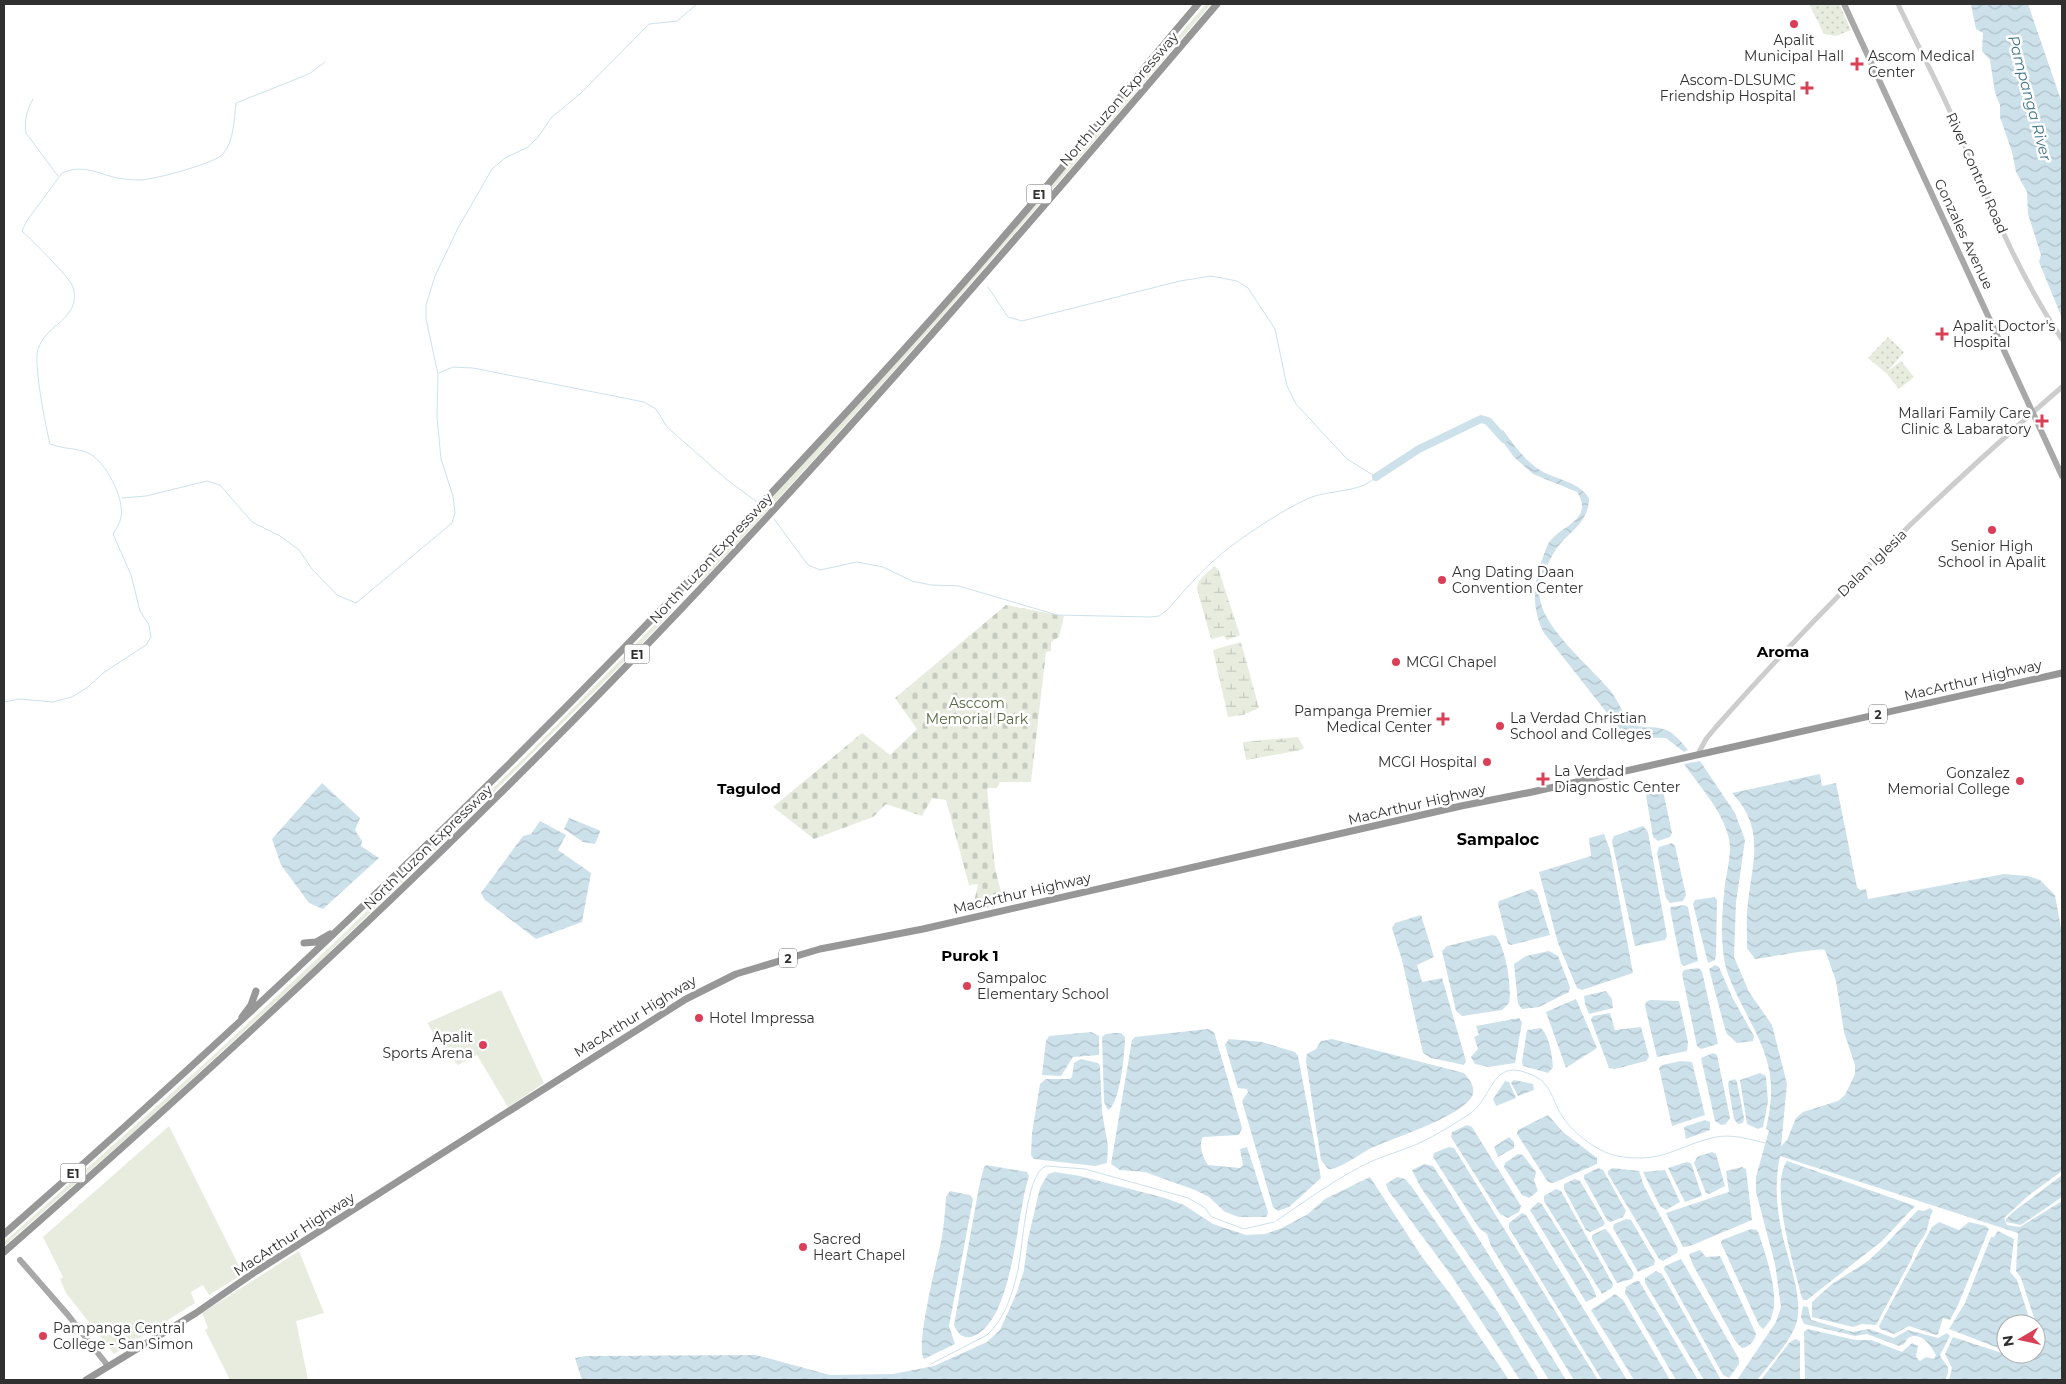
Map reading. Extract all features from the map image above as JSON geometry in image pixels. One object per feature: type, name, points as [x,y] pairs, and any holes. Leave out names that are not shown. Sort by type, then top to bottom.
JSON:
[{"type":"highway","name":"North Luzon Expressway","points":[[4,1234],[228,1034],[360,911],[534,740],[739,527],[999,242],[1198,4]]},
{"type":"highway","name":"North Luzon Expressway","points":[[4,1252],[173,1104],[315,973],[594,699],[742,544],[883,390],[1008,248],[1217,4]]},
{"type":"highway","name":"MacArthur Highway","points":[[86,1380],[196,1313],[256,1272],[641,1026],[708,986],[736,974],[820,949],[923,929],[977,914],[2062,673]]},
{"type":"highway","points":[[304,943],[316,942],[327,937],[360,911]]},
{"type":"highway","points":[[228,1034],[251,1005],[256,991]]},
{"type":"main road","name":"Gonzales Avenue","points":[[1844,4],[2062,476]]},
{"type":"main road","points":[[20,1260],[68,1315],[108,1366]]},
{"type":"street","name":"River Control Road","points":[[1898,4],[1948,106],[1989,205],[2033,290],[2062,338]]},
{"type":"street","name":"Dalan Iglesia","points":[[1696,755],[1711,733],[1793,640],[1903,532],[2062,387]]},
{"type":"green space","points":[[1206,4],[1211,4],[959,296],[766,512],[700,583],[697,582],[697,579],[894,365]]},
{"type":"green space","points":[[1809,4],[1839,4],[1851,30],[1836,36],[1824,34]]},
{"type":"green space","points":[[1888,337],[1904,352],[1888,371],[1901,361],[1914,377],[1899,389],[1886,373],[1868,358]]},
{"type":"green space","points":[[1215,566],[1219,571],[1240,635],[1227,640],[1224,636],[1211,639],[1197,589],[1201,579]]},
{"type":"green space","name":"Asccom Memorial Park","points":[[1006,605],[1064,616],[1059,637],[1051,642],[1051,651],[1046,652],[1031,782],[1000,782],[997,788],[987,788],[995,868],[1004,904],[972,911],[978,884],[969,885],[946,800],[932,798],[922,816],[886,804],[873,817],[814,839],[773,807],[862,733],[890,755],[917,729],[895,698]]},
{"type":"green space","points":[[672,607],[674,609],[639,647],[447,839],[314,967],[134,1132],[4,1246],[4,1242],[202,1066],[335,942],[533,749]]},
{"type":"green space","points":[[1241,642],[1259,708],[1243,715],[1228,717],[1213,650]]},
{"type":"green space","points":[[1298,737],[1304,748],[1301,750],[1246,760],[1243,742]]},
{"type":"green space","name":"Apalit Sports Arena","points":[[501,990],[544,1083],[508,1107],[477,1055],[458,1065],[445,1051],[427,1023]]},
{"type":"green space","points":[[169,1126],[243,1274],[209,1295],[203,1285],[191,1292],[195,1303],[114,1354],[66,1293],[60,1279],[63,1277],[43,1237]]},
{"type":"green space","points":[[299,1251],[324,1313],[296,1321],[308,1380],[230,1380],[205,1330],[208,1328],[202,1313]]},
{"type":"water","name":"Pampanga River","points":[[1971,4],[2028,4],[2062,103],[2062,318],[2039,262],[2041,255],[2028,214],[2027,192],[2016,172],[2012,152],[2000,117],[2000,105],[1995,93],[1990,60],[1982,51],[1983,33],[1976,29]]},
{"type":"water","points":[[1503,430],[1534,466],[1573,484],[1589,498],[1583,519],[1560,544],[1550,560],[1540,589],[1540,602],[1554,629],[1610,690],[1633,724],[1664,729],[1676,736],[1688,750],[1684,752],[1666,738],[1626,737],[1544,633],[1535,605],[1537,576],[1546,548],[1557,535],[1580,515],[1581,501],[1577,492],[1533,474],[1514,457],[1497,434]]},
{"type":"water","points":[[1700,761],[1735,813],[1745,840],[1736,903],[1734,957],[1749,992],[1772,1025],[1787,1084],[1781,1146],[1787,1140],[1796,1118],[1803,1112],[1838,1101],[1845,1095],[1855,1074],[1855,1065],[1844,1032],[1836,981],[1825,950],[1804,951],[1755,959],[1747,948],[1747,908],[1754,858],[1753,832],[1742,806],[1732,793],[1820,774],[1822,786],[1836,783],[1857,887],[1860,890],[1866,889],[1868,899],[2004,874],[2028,876],[2040,880],[2055,895],[2062,934],[2062,1171],[2028,1196],[2004,1218],[2007,1225],[2020,1227],[2062,1201],[2062,1380],[1949,1380],[1952,1368],[1945,1354],[1953,1337],[1996,1351],[1996,1364],[2046,1364],[2046,1314],[2033,1314],[2021,1278],[2016,1271],[2018,1233],[1780,1156],[1777,1183],[1779,1219],[1797,1292],[1798,1316],[1795,1327],[1787,1341],[1757,1380],[1737,1380],[1776,1322],[1781,1307],[1775,1264],[1756,1192],[1756,1177],[1769,1130],[1766,1129],[1771,1095],[1771,1080],[1765,1053],[1733,987],[1725,964],[1722,944],[1722,914],[1730,856],[1729,839],[1722,819],[1716,809],[1684,764]]},
{"type":"water","points":[[322,783],[360,818],[355,830],[362,841],[361,846],[379,858],[323,909],[309,903],[281,865],[272,839]]},
{"type":"water","points":[[1658,787],[1663,791],[1672,833],[1670,837],[1658,841],[1653,837],[1646,795],[1649,789]]},
{"type":"water","points":[[569,818],[599,830],[600,832],[595,844],[583,842],[564,829]]},
{"type":"water","points":[[540,821],[566,835],[558,850],[591,873],[582,922],[536,939],[485,900],[481,893],[523,836],[531,834]]},
{"type":"water","points":[[1643,826],[1648,832],[1667,936],[1665,940],[1635,946],[1612,841],[1614,836]]},
{"type":"water","points":[[1604,834],[1610,850],[1633,973],[1582,990],[1577,988],[1558,943],[1539,872],[1591,856],[1589,838]]},
{"type":"water","points":[[1672,843],[1675,846],[1686,895],[1683,901],[1670,903],[1666,898],[1657,853],[1659,847]]},
{"type":"water","points":[[1532,889],[1537,893],[1550,935],[1511,945],[1508,944],[1498,904],[1499,901]]},
{"type":"water","points":[[1715,897],[1717,900],[1716,955],[1715,960],[1708,963],[1693,904],[1695,900]]},
{"type":"water","points":[[1684,905],[1688,907],[1698,961],[1684,966],[1681,964],[1670,909],[1671,907]]},
{"type":"water","points":[[1421,915],[1434,957],[1417,965],[1422,982],[1442,978],[1466,1061],[1464,1065],[1431,1058],[1423,1053],[1402,960],[1392,928],[1395,923]]},
{"type":"water","points":[[1492,935],[1496,936],[1503,950],[1510,988],[1509,1003],[1502,1010],[1462,1016],[1456,1011],[1442,951],[1447,946]]},
{"type":"water","points":[[1549,951],[1558,956],[1570,987],[1569,992],[1539,1007],[1522,1009],[1518,1004],[1514,964],[1526,956]]},
{"type":"water","points":[[1715,965],[1719,967],[1732,997],[1754,1036],[1753,1041],[1737,1043],[1727,1034],[1709,969]]},
{"type":"water","points":[[1698,968],[1702,971],[1718,1044],[1701,1049],[1697,1046],[1682,974],[1684,970]]},
{"type":"water","points":[[1606,991],[1612,999],[1613,1008],[1589,1014],[1584,996]]},
{"type":"water","points":[[1576,999],[1597,1048],[1566,1068],[1546,1012]]},
{"type":"water","points":[[1650,1000],[1679,1001],[1688,1042],[1687,1051],[1657,1057],[1645,1006],[1646,1002]]},
{"type":"water","points":[[1610,1013],[1615,1030],[1641,1027],[1649,1057],[1646,1061],[1615,1069],[1609,1068],[1591,1020],[1593,1016]]},
{"type":"water","points":[[1519,1018],[1522,1022],[1515,1063],[1488,1067],[1475,1064],[1471,1057],[1478,1049],[1474,1037],[1479,1035],[1476,1026]]},
{"type":"water","points":[[1541,1028],[1548,1041],[1552,1058],[1553,1067],[1548,1073],[1523,1066],[1522,1062],[1527,1030]]},
{"type":"water","points":[[1208,1029],[1214,1032],[1242,1128],[1239,1135],[1203,1137],[1201,1148],[1203,1155],[1208,1165],[1240,1168],[1243,1165],[1240,1149],[1247,1147],[1267,1209],[1268,1214],[1266,1217],[1239,1217],[1225,1212],[1209,1197],[1195,1190],[1145,1172],[1120,1170],[1111,1164],[1132,1040],[1135,1037]]},
{"type":"water","points":[[1091,1032],[1099,1036],[1099,1055],[1073,1057],[1061,1076],[1042,1075],[1046,1041],[1049,1036]]},
{"type":"water","points":[[1121,1033],[1125,1037],[1124,1054],[1119,1088],[1112,1106],[1108,1110],[1104,1102],[1102,1037],[1106,1034]]},
{"type":"water","points":[[1229,1039],[1262,1042],[1295,1052],[1298,1056],[1321,1178],[1289,1207],[1278,1211],[1273,1207],[1242,1101],[1248,1092],[1247,1089],[1238,1088],[1225,1045]]},
{"type":"water","points":[[1332,1039],[1464,1073],[1470,1080],[1473,1094],[1468,1102],[1445,1117],[1371,1148],[1345,1164],[1328,1169],[1321,1160],[1306,1061],[1307,1054],[1316,1049],[1321,1041]]},
{"type":"water","points":[[1713,1053],[1717,1055],[1730,1118],[1726,1124],[1721,1125],[1715,1121],[1701,1058]]},
{"type":"water","points":[[1081,1059],[1098,1063],[1100,1066],[1102,1112],[1108,1146],[1107,1163],[1095,1166],[1034,1159],[1031,1155],[1032,1133],[1040,1084],[1046,1079],[1069,1079],[1072,1077],[1074,1063]]},
{"type":"water","points":[[1681,1061],[1692,1062],[1705,1115],[1672,1126],[1659,1068],[1662,1065]]},
{"type":"water","points":[[1760,1073],[1766,1076],[1768,1102],[1763,1127],[1758,1129],[1747,1124],[1740,1080]]},
{"type":"water","points":[[1735,1079],[1744,1118],[1743,1123],[1738,1124],[1734,1119],[1728,1084],[1729,1081]]},
{"type":"water","points":[[1514,1080],[1533,1084],[1534,1090],[1518,1096],[1511,1083]]},
{"type":"water","points":[[1505,1081],[1509,1082],[1516,1098],[1496,1106],[1493,1099]]},
{"type":"water","points":[[1548,1115],[1563,1132],[1597,1158],[1597,1164],[1553,1183],[1548,1182],[1517,1134],[1518,1130]]},
{"type":"water","points":[[1705,1120],[1710,1122],[1710,1130],[1686,1139],[1684,1127]]},
{"type":"water","points":[[1467,1125],[1472,1127],[1521,1206],[1519,1212],[1508,1218],[1500,1214],[1451,1137],[1452,1132]]},
{"type":"water","points":[[1509,1137],[1514,1142],[1514,1148],[1498,1157],[1494,1147]]},
{"type":"water","points":[[1449,1147],[1454,1148],[1598,1380],[1574,1380],[1491,1246],[1487,1234],[1479,1228],[1433,1157],[1434,1153]]},
{"type":"water","points":[[1712,1152],[1716,1154],[1725,1186],[1709,1194],[1706,1193],[1694,1163],[1697,1157]]},
{"type":"water","points":[[1518,1154],[1523,1155],[1536,1172],[1534,1180],[1538,1191],[1529,1198],[1522,1195],[1504,1167],[1505,1163]]},
{"type":"water","points":[[1787,1161],[1915,1206],[1882,1241],[1807,1300],[1803,1300],[1801,1295],[1789,1246],[1782,1206],[1782,1173]]},
{"type":"water","points":[[1687,1162],[1691,1163],[1702,1196],[1685,1202],[1668,1168]]},
{"type":"water","points":[[1424,1164],[1433,1166],[1443,1181],[1566,1380],[1549,1380],[1492,1288],[1421,1188],[1412,1170]]},
{"type":"water","points":[[986,1165],[1027,1172],[1029,1176],[1005,1290],[996,1312],[985,1328],[971,1337],[965,1337],[960,1334],[954,1325],[979,1187]]},
{"type":"water","points":[[1742,1167],[1746,1169],[1752,1220],[1690,1246],[1683,1247],[1666,1213],[1729,1192],[1726,1171]]},
{"type":"water","points":[[1598,1168],[1603,1170],[1626,1211],[1623,1217],[1610,1222],[1607,1220],[1584,1178],[1584,1175]]},
{"type":"water","points":[[1613,1168],[1639,1171],[1644,1186],[1678,1249],[1677,1253],[1663,1261],[1659,1259],[1608,1174],[1608,1171]]},
{"type":"water","points":[[1665,1170],[1680,1202],[1666,1210],[1660,1206],[1643,1172]]},
{"type":"water","points":[[1055,1172],[1080,1176],[1165,1198],[1184,1205],[1213,1224],[1246,1235],[1265,1234],[1282,1228],[1308,1214],[1325,1199],[1370,1177],[1422,1257],[1454,1299],[1509,1380],[582,1380],[575,1358],[585,1356],[756,1355],[830,1375],[893,1374],[934,1366],[987,1342],[1000,1330],[1017,1292],[1024,1270],[1028,1239],[1040,1188],[1048,1174]]},
{"type":"water","points":[[2062,1175],[2062,1197],[2021,1225],[2006,1222],[2006,1219],[2012,1213]]},
{"type":"water","points":[[1397,1177],[1405,1179],[1412,1187],[1499,1314],[1539,1380],[1520,1380],[1451,1275],[1388,1190],[1386,1184]]},
{"type":"water","points":[[1575,1179],[1580,1181],[1605,1223],[1603,1226],[1590,1232],[1586,1230],[1564,1189],[1564,1184]]},
{"type":"water","points":[[1556,1189],[1561,1191],[1613,1284],[1612,1288],[1602,1294],[1544,1201],[1544,1196]]},
{"type":"water","points":[[950,1191],[970,1195],[973,1199],[949,1326],[955,1344],[924,1359],[922,1338],[924,1321],[942,1236],[946,1197]]},
{"type":"water","points":[[1538,1202],[1542,1204],[1572,1253],[1595,1292],[1596,1297],[1586,1302],[1530,1210]]},
{"type":"water","points":[[1930,1208],[1933,1211],[1927,1230],[1915,1249],[1876,1325],[1862,1324],[1853,1327],[1812,1317],[1812,1302],[1832,1284],[1868,1261],[1918,1210],[1924,1211]]},
{"type":"water","points":[[1522,1213],[1526,1215],[1627,1380],[1602,1380],[1509,1228],[1509,1223]]},
{"type":"water","points":[[1626,1219],[1631,1220],[1655,1261],[1654,1265],[1638,1272],[1613,1228],[1614,1224]]},
{"type":"water","points":[[1939,1222],[1959,1230],[1969,1222],[1986,1226],[1989,1229],[1950,1320],[1943,1318],[1936,1335],[1909,1326],[1894,1334],[1880,1329],[1879,1326],[1932,1227]]},
{"type":"water","points":[[1605,1229],[1634,1274],[1632,1279],[1617,1283],[1592,1239],[1592,1235]]},
{"type":"water","points":[[1751,1229],[1757,1230],[1759,1234],[1773,1283],[1773,1310],[1770,1320],[1763,1329],[1759,1325],[1721,1243],[1722,1240]]},
{"type":"water","points":[[1998,1231],[2014,1239],[2010,1272],[2017,1280],[2028,1314],[1996,1314],[1996,1347],[1949,1329],[1965,1303],[1991,1237],[1994,1237]]},
{"type":"water","points":[[1700,1250],[1706,1257],[1720,1256],[1756,1334],[1749,1345],[1742,1348],[1736,1342],[1693,1265],[1689,1254]]},
{"type":"water","points":[[1681,1259],[1739,1359],[1739,1364],[1729,1378],[1723,1375],[1664,1269],[1665,1266]]},
{"type":"water","points":[[1656,1271],[1662,1274],[1721,1380],[1704,1380],[1645,1283],[1645,1278]]},
{"type":"water","points":[[1639,1281],[1698,1380],[1676,1380],[1625,1293],[1626,1287]]},
{"type":"water","points":[[1615,1294],[1623,1300],[1670,1380],[1634,1380],[1591,1310]]},
{"type":"water","points":[[1803,1306],[1808,1307],[1811,1320],[1853,1332],[1869,1329],[1894,1338],[1908,1330],[1938,1338],[1947,1333],[1950,1336],[1940,1355],[1948,1368],[1945,1380],[1805,1380],[1804,1332],[1808,1329],[1855,1340],[1871,1340],[1902,1352],[1912,1343],[1918,1346],[1916,1357],[1920,1361],[1926,1357],[1934,1359],[1936,1355],[1925,1340],[1917,1336],[1908,1338],[1904,1344],[1899,1346],[1867,1334],[1855,1336],[1804,1324],[1801,1317]]},
{"type":"water","points":[[1795,1339],[1800,1341],[1800,1380],[1761,1380],[1789,1343]]},
{"type":"waterway","points":[[122,498],[146,496],[207,481],[220,485],[252,522],[280,536],[299,550],[312,569],[337,595],[356,603],[452,523],[455,513],[453,496],[441,459],[437,417],[438,374],[426,319],[426,305],[435,276],[458,228],[492,169],[505,158],[528,147],[538,137],[552,117],[581,93],[649,24],[677,21],[697,4]]},
{"type":"waterway","points":[[4,702],[20,699],[53,702],[72,697],[88,687],[103,673],[146,645],[151,637],[149,625],[140,611],[131,575],[113,534],[120,521],[121,509],[120,500],[112,481],[101,463],[88,453],[50,444],[37,368],[38,349],[44,337],[72,308],[74,291],[72,285],[63,274],[22,231],[26,222],[62,173],[69,170],[83,169],[117,178],[140,180],[184,170],[218,158],[227,149],[229,143],[233,130],[236,103],[309,74],[325,62]]},
{"type":"waterway","points":[[33,99],[25,124],[26,133],[58,176]]},
{"type":"waterway","points":[[774,519],[808,565],[820,570],[857,562],[883,567],[912,581],[931,585],[959,586],[1057,615],[1149,617],[1159,616],[1167,610],[1199,574],[1220,555],[1274,517],[1307,499],[1352,489],[1376,477],[1347,459],[1296,404],[1287,386],[1275,329],[1248,288],[1237,281],[1211,276],[1180,281],[1022,321],[1008,317],[988,287]]},
{"type":"waterway","points":[[439,373],[453,367],[473,368],[644,402],[656,409],[667,427],[726,479],[757,502]]},
{"type":"waterway","points":[[1376,477],[1419,449],[1481,419],[1488,421],[1504,439]]},
{"type":"waterway","points":[[1276,1221],[1359,1167],[1422,1142],[1468,1115],[1477,1108],[1501,1074],[1510,1070],[1521,1071],[1536,1077],[1544,1083],[1563,1118],[1569,1125],[1592,1145],[1617,1156],[1633,1158],[1658,1156],[1722,1136],[1740,1137],[1765,1143]]},
{"type":"waterway","points":[[931,1364],[987,1335],[1003,1315],[1017,1274],[1026,1214],[1033,1183],[1039,1172],[1046,1166],[1085,1169],[1188,1198],[1204,1207],[1212,1217],[1244,1229],[1274,1222]]},
{"type":"place","name":"Apalit Municipal Hall","points":[[1794,24]]},
{"type":"place","name":"Ascom Medical Center","points":[[1857,64]]},
{"type":"place","name":"Ascom-DLSUMC Friendship Hospital","points":[[1807,88]]},
{"type":"place","name":"Apalit Doctor's Hospital","points":[[1942,334]]},
{"type":"place","name":"Mallari Family Care Clinic & Labaratory","points":[[2042,421]]},
{"type":"place","name":"Senior High School in Apalit","points":[[1992,530]]},
{"type":"place","name":"Ang Dating Daan Convention Center","points":[[1442,580]]},
{"type":"place","name":"MCGI Chapel","points":[[1396,662]]},
{"type":"place","name":"Pampanga Premier Medical Center","points":[[1443,719]]},
{"type":"place","name":"La Verdad Christian School and Colleges","points":[[1500,726]]},
{"type":"place","name":"MCGI Hospital","points":[[1487,762]]},
{"type":"place","name":"La Verdad Diagnostic Center","points":[[1543,779]]},
{"type":"place","name":"Gonzalez Memorial College","points":[[2020,781]]},
{"type":"place","name":"Sampaloc Elementary School","points":[[967,986]]},
{"type":"place","name":"Hotel Impressa","points":[[699,1018]]},
{"type":"place","name":"Apalit Sports Arena","points":[[483,1045]]},
{"type":"place","name":"Sacred Heart Chapel","points":[[803,1247]]},
{"type":"place","name":"Pampanga Central College - San Simon","points":[[43,1336]]},
{"type":"district","name":"Aroma","points":[[1783,651]]},
{"type":"district","name":"Tagulod","points":[[749,788]]},
{"type":"district","name":"Sampaloc","points":[[1498,839]]},
{"type":"district","name":"Purok 1","points":[[970,955]]}]
